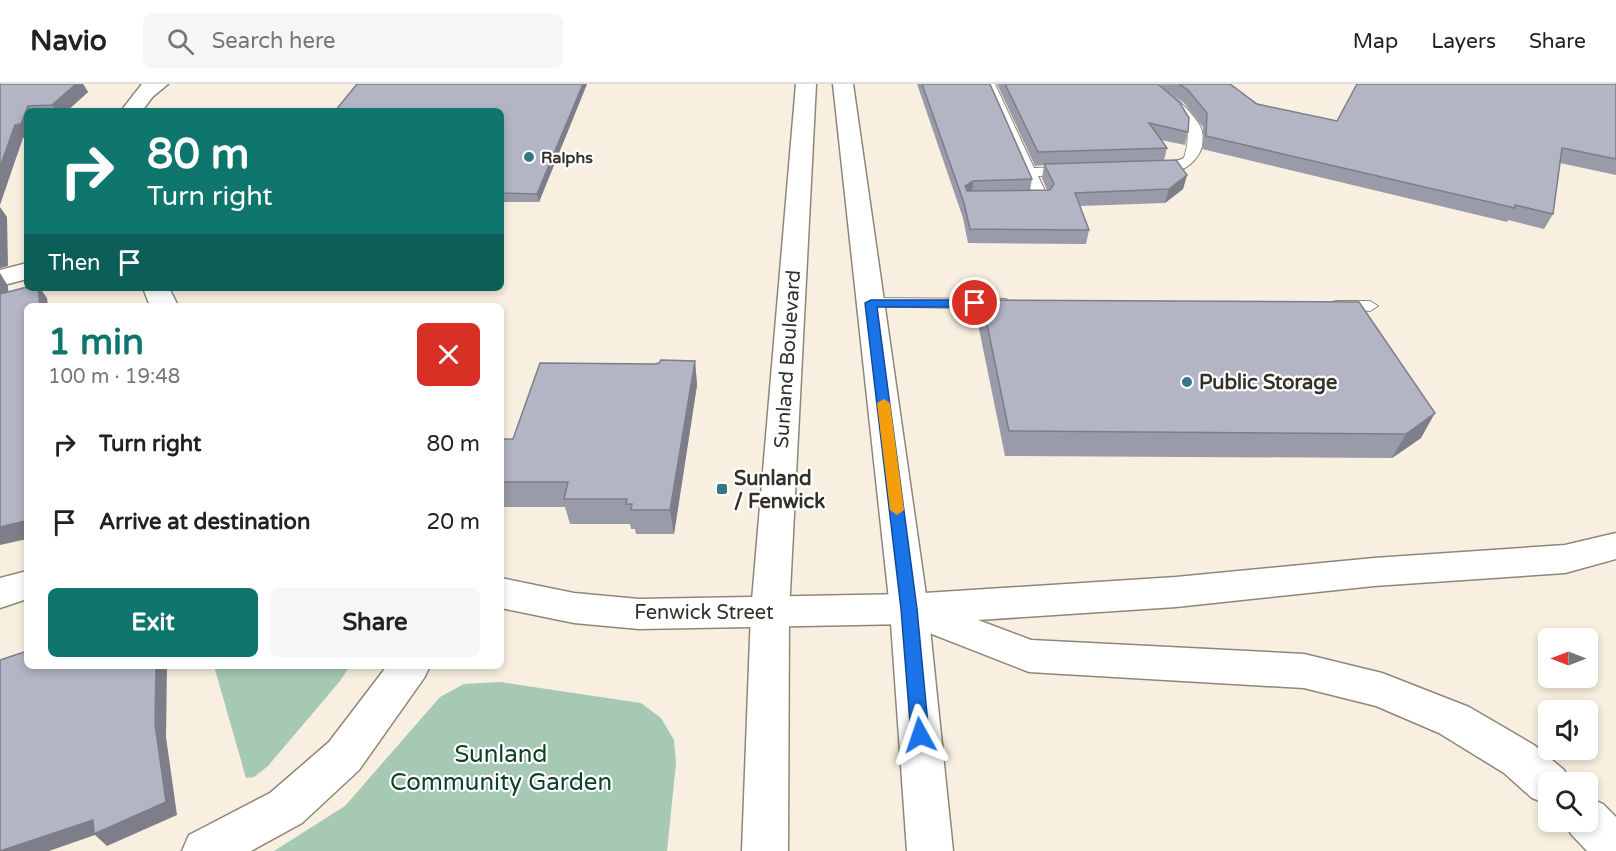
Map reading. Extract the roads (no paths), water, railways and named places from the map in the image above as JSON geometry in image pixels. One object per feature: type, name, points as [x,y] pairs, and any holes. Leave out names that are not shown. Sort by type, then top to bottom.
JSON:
[{"type":"main road","name":"Sunland Boulevard","points":[[765,851],[770,612],[806,84]]},
{"type":"main road","points":[[843,84],[909,609],[930,851]]},
{"type":"main road","points":[[0,278],[24,272]]},
{"type":"main road","name":"Fenwick Street","points":[[504,594],[574,608],[639,615],[909,609],[1176,592],[1374,573],[1565,559],[1616,546]]},
{"type":"main road","points":[[0,593],[24,586]]},
{"type":"main road","points":[[909,609],[1029,656],[1304,671],[1382,690],[1454,720],[1519,759],[1538,775]]},
{"type":"main road","points":[[205,851],[286,808],[344,756],[408,669]]},
{"type":"main road","points":[[1598,830],[1616,849]]},
{"type":"lane","points":[[989,84],[1042,199],[1007,200]]},
{"type":"lane","points":[[1141,169],[1175,168],[1190,160],[1195,145],[1195,128],[1179,108],[1149,84]]},
{"type":"lane","points":[[1030,172],[1085,171]]},
{"type":"lane","points":[[871,303],[1017,304]]},
{"type":"lane","points":[[1323,306],[1370,306]]},
{"type":"place","name":"Ralphs","points":[[529,157]]},
{"type":"place","name":"Public Storage","points":[[1187,382]]},
{"type":"place","name":"Sunland / Fenwick","points":[[722,489]]},
{"type":"park label","name":"Sunland Community Garden","points":[[501,768]]}]
